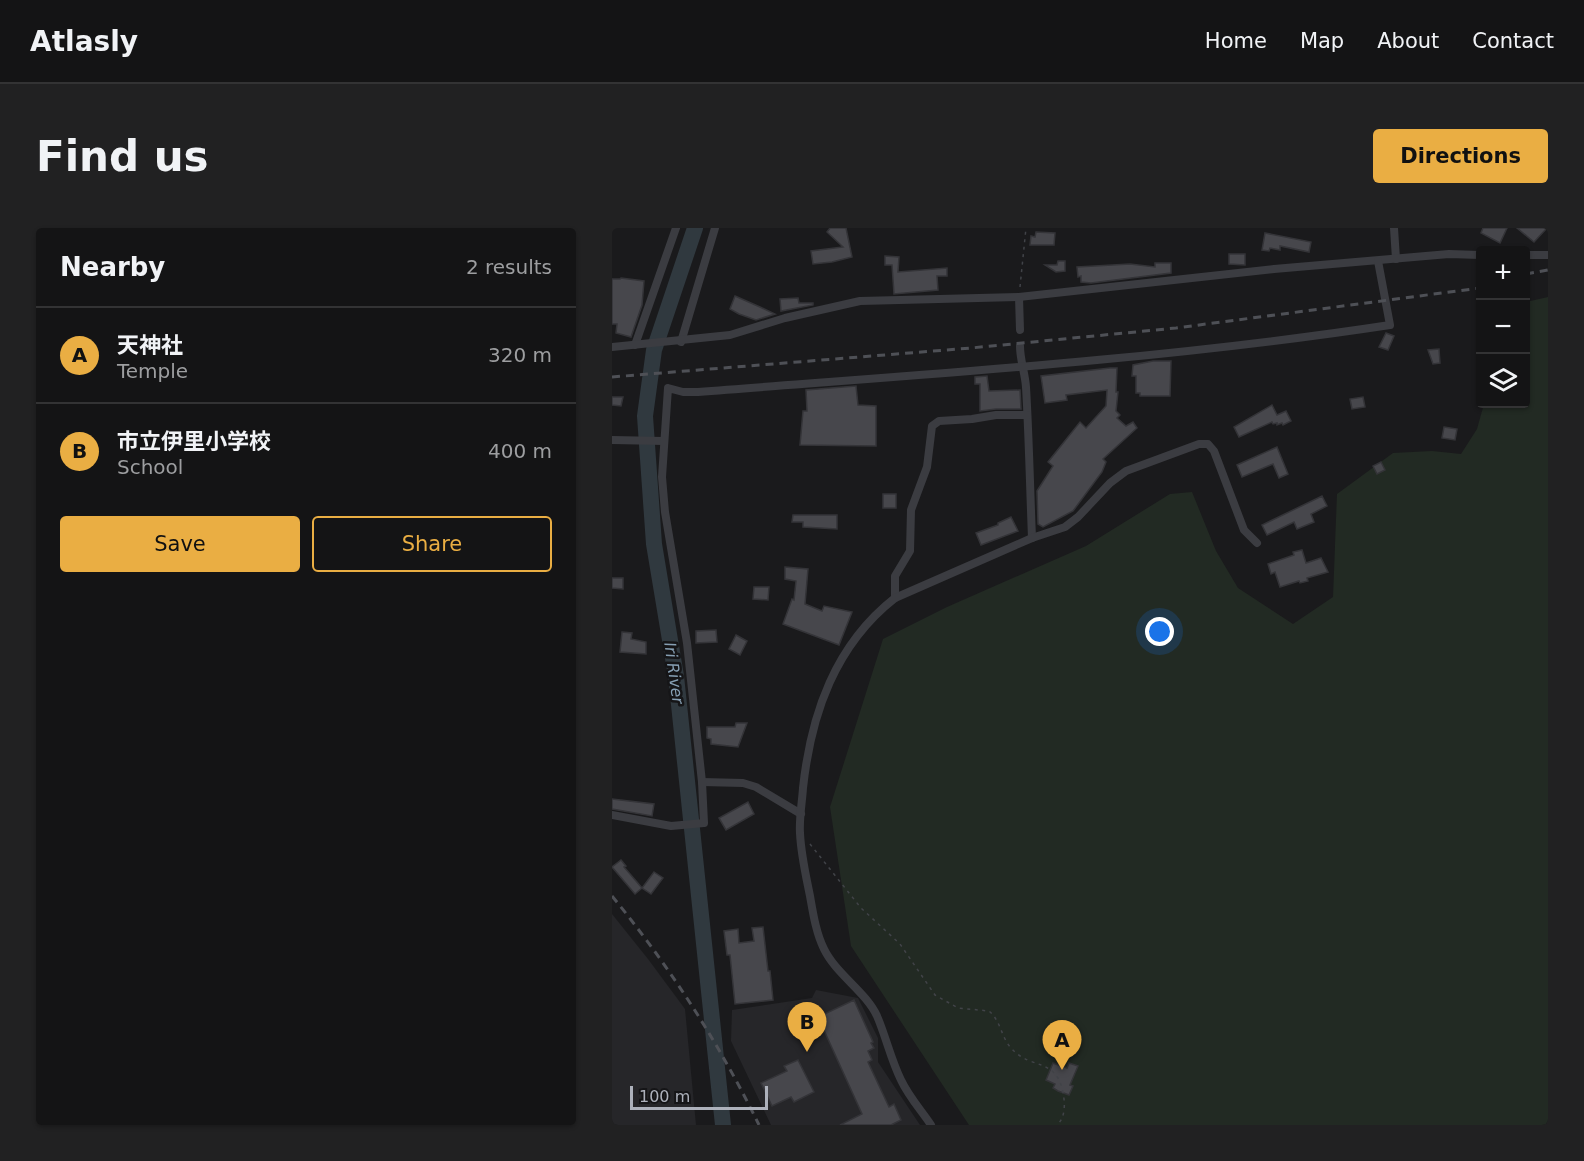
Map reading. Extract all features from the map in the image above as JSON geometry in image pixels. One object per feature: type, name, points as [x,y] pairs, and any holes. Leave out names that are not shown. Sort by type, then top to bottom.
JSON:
[{"type":"street","points":[[635,345],[676,228]]},
{"type":"street","points":[[681,342],[715,228]]},
{"type":"street","points":[[1394,228],[1396,260]]},
{"type":"street","points":[[612,347],[681,342],[730,335],[785,318],[860,301],[1019,297],[1274,269],[1449,254],[1476,255]]},
{"type":"street","points":[[1530,255],[1548,255]]},
{"type":"street","points":[[612,815],[671,826],[704,823],[702,782],[687,642],[665,512],[662,477],[668,388],[683,392],[698,392],[1022,368],[1269,343],[1390,325],[1378,261]]},
{"type":"street","points":[[1019,297],[1020,330]]},
{"type":"street","points":[[1020,346],[1025,377],[1032,538]]},
{"type":"street","points":[[895,598],[895,576],[910,551],[911,510],[927,467],[932,426],[939,421],[972,420],[996,415],[1027,416]]},
{"type":"street","points":[[612,440],[664,441]]},
{"type":"street","points":[[932,1125],[909,1096],[876,1015],[823,948],[816,926],[804,869],[800,832],[806,766],[813,725],[829,685],[857,635],[879,611],[895,598],[1032,538],[1065,527],[1078,517],[1110,483],[1126,471],[1199,444],[1208,444],[1214,451],[1244,530],[1257,543]]},
{"type":"street","points":[[702,782],[742,783],[756,788],[801,814]]},
{"type":"path","points":[[1019,297],[1026,228]]},
{"type":"path","points":[[800,832],[861,908],[900,944],[935,994],[958,1008],[989,1011],[996,1019],[1009,1046],[1019,1056],[1052,1070],[1060,1080],[1065,1102],[1065,1110],[1057,1125]]},
{"type":"shaded area","points":[[1548,297],[1548,1125],[969,1125],[851,946],[830,807],[883,639],[947,607],[1086,546],[1170,494],[1192,492],[1216,551],[1238,588],[1293,624],[1333,597],[1337,494],[1393,453],[1432,451],[1461,454],[1477,429],[1483,408],[1530,408],[1530,301]]},
{"type":"shaded area","points":[[612,914],[685,1009],[696,1125],[612,1125]]},
{"type":"shaded area","points":[[816,990],[858,998],[878,1038],[878,1062],[920,1125],[771,1125],[731,1041],[732,1010],[812,998]]},
{"type":"building","points":[[830,228],[846,228],[852,257],[813,264],[811,251],[843,247],[827,232]]},
{"type":"building","points":[[1483,228],[1507,228],[1500,243],[1481,233]]},
{"type":"building","points":[[1517,228],[1547,228],[1534,242]]},
{"type":"building","points":[[1036,232],[1055,233],[1054,245],[1030,245],[1031,236],[1035,237]]},
{"type":"building","points":[[1265,233],[1311,242],[1309,252],[1280,246],[1280,250],[1270,248],[1269,251],[1262,250]]},
{"type":"building","points":[[1229,254],[1245,254],[1245,265],[1229,264]]},
{"type":"building","points":[[885,256],[899,257],[898,272],[947,268],[947,276],[937,276],[938,290],[894,294],[892,265],[885,265]]},
{"type":"building","points":[[1058,261],[1065,261],[1065,271],[1056,272],[1045,265],[1057,265]]},
{"type":"building","points":[[1155,263],[1171,263],[1171,273],[1091,283],[1081,282],[1081,276],[1078,277],[1077,267],[1130,264],[1155,267]]},
{"type":"building","points":[[612,279],[644,281],[642,305],[631,337],[616,333],[617,324],[612,324]]},
{"type":"building","points":[[735,296],[775,314],[756,320],[739,314],[730,309]]},
{"type":"building","points":[[798,298],[799,303],[813,303],[813,305],[781,311],[780,299]]},
{"type":"building","points":[[1386,333],[1394,336],[1388,350],[1379,347]]},
{"type":"building","points":[[1439,349],[1440,363],[1433,364],[1428,350]]},
{"type":"building","points":[[1153,361],[1171,361],[1170,396],[1140,396],[1140,393],[1136,393],[1136,376],[1132,376],[1133,365]]},
{"type":"building","points":[[1117,368],[1116,411],[1120,415],[1117,418],[1126,426],[1133,422],[1137,428],[1103,459],[1106,462],[1102,472],[1073,511],[1043,527],[1038,524],[1037,491],[1053,466],[1048,462],[1080,422],[1086,428],[1106,406],[1107,390],[1066,395],[1067,400],[1045,403],[1041,376]]},
{"type":"building","points":[[987,376],[989,391],[1020,390],[1021,409],[980,411],[980,384],[975,384],[975,377]]},
{"type":"building","points":[[856,386],[858,405],[876,406],[876,446],[800,445],[803,411],[807,411],[806,390]]},
{"type":"building","points":[[612,397],[623,397],[621,406],[612,405]]},
{"type":"building","points":[[1363,397],[1365,407],[1352,409],[1350,399]]},
{"type":"building","points":[[1272,405],[1277,415],[1286,411],[1291,421],[1283,425],[1272,422],[1239,437],[1234,427]]},
{"type":"building","points":[[1444,427],[1457,429],[1455,440],[1442,438]]},
{"type":"building","points":[[1277,447],[1288,474],[1279,478],[1273,464],[1242,477],[1237,465]]},
{"type":"building","points":[[1381,462],[1385,470],[1377,474],[1373,466]]},
{"type":"building","points":[[883,494],[896,494],[896,508],[883,508]]},
{"type":"building","points":[[1322,496],[1327,506],[1311,514],[1314,522],[1297,529],[1294,522],[1267,535],[1262,525]]},
{"type":"building","points":[[793,515],[837,515],[837,529],[803,527],[803,522],[792,522]]},
{"type":"building","points":[[1011,517],[1018,531],[981,545],[976,533],[998,525]]},
{"type":"building","points":[[1302,550],[1306,563],[1321,558],[1328,572],[1307,578],[1308,581],[1300,583],[1299,581],[1280,587],[1275,572],[1271,574],[1268,564]]},
{"type":"building","points":[[785,567],[808,569],[805,604],[822,611],[824,606],[852,612],[839,645],[783,624],[792,599],[794,600],[796,581],[785,579]]},
{"type":"building","points":[[612,578],[623,578],[623,589],[612,588]]},
{"type":"building","points":[[754,587],[769,587],[768,600],[753,599]]},
{"type":"building","points":[[716,630],[717,642],[696,643],[696,631]]},
{"type":"building","points":[[622,632],[632,633],[631,639],[646,642],[646,654],[620,652]]},
{"type":"building","points":[[736,635],[747,641],[740,655],[729,649]]},
{"type":"building","points":[[736,723],[747,723],[738,747],[711,744],[711,739],[707,738],[707,727],[735,727]]},
{"type":"building","points":[[612,799],[654,804],[652,816],[612,809]]},
{"type":"building","points":[[748,802],[754,814],[726,830],[719,818]]},
{"type":"building","points":[[621,860],[626,866],[624,867],[642,888],[635,894],[612,867]]},
{"type":"building","points":[[654,872],[663,878],[651,894],[642,888]]},
{"type":"building","points":[[763,927],[773,1000],[735,1004],[730,955],[727,955],[724,931],[738,929],[739,943],[754,941],[752,928]]},
{"type":"building","points":[[854,1000],[873,1042],[871,1043],[874,1048],[868,1051],[872,1060],[868,1062],[889,1107],[894,1104],[901,1120],[891,1125],[840,1125],[862,1114],[818,1017]]},
{"type":"building","points":[[798,1060],[814,1092],[794,1102],[791,1097],[772,1106],[761,1083],[787,1071],[784,1066]]},
{"type":"building","points":[[1053,1063],[1067,1068],[1069,1063],[1078,1066],[1070,1085],[1073,1086],[1069,1095],[1053,1088],[1055,1084],[1046,1080]]},
{"type":"waterway","name":"Iri River","points":[[695,228],[654,350],[645,416],[654,544],[676,676],[723,1125]]},
{"type":"railway","points":[[1530,273],[1548,270]]},
{"type":"railway","points":[[612,377],[971,348],[1176,328],[1476,289]]},
{"type":"railway","points":[[612,896],[654,950],[692,1006],[759,1125]]},
{"type":"place","name":"市立伊里小学校","points":[[807,1052]]},
{"type":"place","name":"天神社","points":[[1062,1070]]}]
